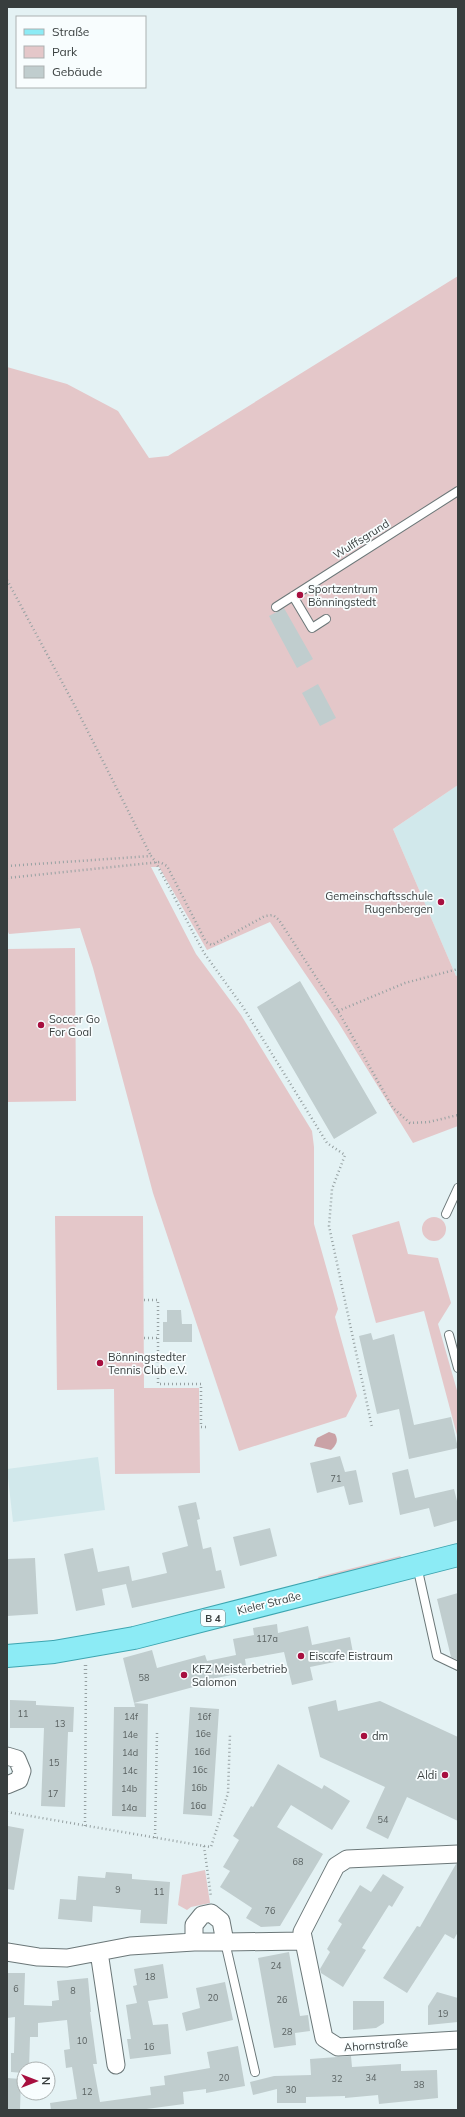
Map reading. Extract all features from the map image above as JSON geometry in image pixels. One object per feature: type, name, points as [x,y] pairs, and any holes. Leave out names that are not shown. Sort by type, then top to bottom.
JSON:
[{"type":"main road","name":"Kieler Straße","points":[[7,1656],[54,1652],[134,1638],[458,1555]]},
{"type":"street","points":[[7,1756],[17,1759],[22,1767],[22,1771],[19,1780],[7,1785]]},
{"type":"street","name":"Ahornstraße","points":[[458,1854],[347,1859],[336,1866],[302,1932],[324,2038],[338,2047],[458,2040]]},
{"type":"street","points":[[194,1942],[194,1925],[198,1918],[206,1913],[211,1913],[221,1922],[225,1942]]},
{"type":"street","points":[[7,1952],[38,1957],[67,1958],[130,1946],[194,1942],[304,1941]]},
{"type":"street","points":[[100,1952],[116,2065]]},
{"type":"lane","name":"Wulffsgrund","points":[[276,607],[458,491]]},
{"type":"lane","points":[[293,596],[312,628],[326,619]]},
{"type":"lane","points":[[446,1214],[458,1188]]},
{"type":"lane","points":[[449,1335],[458,1368]]},
{"type":"lane","points":[[417,1566],[437,1656],[458,1666]]},
{"type":"lane","points":[[225,1942],[255,2072]]},
{"type":"path","points":[[7,580],[76,708],[151,856],[204,953],[243,1006],[328,1143],[345,1155],[332,1189],[329,1226],[372,1427]]},
{"type":"path","points":[[7,866],[151,856]]},
{"type":"path","points":[[7,878],[155,861],[167,866],[206,942],[212,945],[265,916],[273,915],[279,920],[338,1012],[393,1108],[410,1123],[429,1122],[458,1115]]},
{"type":"path","points":[[338,1012],[405,983],[458,969]]},
{"type":"path","points":[[144,1300],[158,1300],[158,1384],[201,1384],[201,1427],[207,1427]]},
{"type":"path","points":[[144,1338],[158,1338]]},
{"type":"path","points":[[85,1826],[86,1675]]},
{"type":"path","points":[[155,1838],[157,1733]]},
{"type":"path","points":[[7,1812],[211,1847],[228,1794],[230,1734]]},
{"type":"path","points":[[204,1846],[214,1916]]},
{"type":"shaded area","name":"Gemeinschaftsschule Rugenbergen","points":[[458,785],[458,975],[456,976],[393,829]]},
{"type":"shaded area","points":[[329,1432],[335,1434],[337,1439],[336,1445],[331,1450],[314,1446],[317,1438]]},
{"type":"shaded area","points":[[98,1457],[105,1510],[13,1522],[7,1469]]},
{"type":"green space","points":[[458,276],[458,785],[393,829],[456,976],[458,975],[458,1126],[413,1143],[338,1022],[270,922],[207,950],[159,867],[151,867],[196,954],[241,1015],[312,1131],[314,1147],[314,1224],[338,1309],[335,1317],[357,1396],[346,1417],[239,1451],[153,1193],[93,968],[80,928],[9,934],[7,930],[7,367],[67,384],[118,411],[149,458],[168,456]]},
{"type":"green space","name":"Soccer Go For Goal","points":[[75,948],[76,1101],[7,1102],[7,949]]},
{"type":"green space","name":"Bönningstedter Tennis Club e.V.","points":[[55,1216],[143,1216],[144,1388],[199,1388],[200,1473],[115,1474],[114,1389],[57,1390]]},
{"type":"green space","points":[[434,1217],[443,1220],[446,1229],[443,1238],[434,1241],[425,1238],[422,1229],[425,1220]]},
{"type":"green space","points":[[399,1221],[408,1254],[438,1258],[451,1303],[438,1324],[458,1394],[458,1439],[424,1311],[376,1323],[352,1235]]},
{"type":"green space","points":[[400,1556],[402,1558],[321,1584],[318,1577]]},
{"type":"green space","points":[[205,1870],[210,1903],[191,1907],[187,1910],[178,1905],[182,1875]]},
{"type":"building","points":[[284,608],[313,659],[297,668],[269,616]]},
{"type":"building","points":[[318,684],[336,718],[320,726],[302,693]]},
{"type":"building","points":[[300,981],[377,1113],[334,1139],[257,1007]]},
{"type":"building","points":[[167,1310],[181,1310],[182,1324],[192,1324],[192,1342],[163,1342],[163,1322],[167,1322]]},
{"type":"building","points":[[371,1333],[373,1340],[394,1334],[414,1425],[451,1417],[458,1448],[409,1459],[399,1409],[377,1414],[359,1336]]},
{"type":"building","points":[[340,1456],[345,1472],[356,1470],[363,1502],[349,1505],[344,1486],[317,1493],[310,1463]]},
{"type":"building","points":[[408,1469],[415,1498],[454,1489],[458,1505],[458,1520],[434,1527],[429,1508],[400,1515],[392,1473]]},
{"type":"building","points":[[196,1502],[200,1519],[197,1520],[203,1549],[211,1547],[216,1571],[221,1570],[225,1588],[132,1608],[126,1584],[102,1589],[105,1605],[76,1611],[64,1554],[93,1548],[98,1572],[129,1566],[132,1581],[167,1573],[162,1553],[188,1546],[178,1506]]},
{"type":"building","points":[[270,1528],[277,1556],[240,1566],[233,1537]]},
{"type":"building","points":[[35,1558],[38,1614],[7,1616],[7,1559]]},
{"type":"building","points":[[458,1593],[458,1660],[451,1657],[437,1599]]},
{"type":"building","points":[[277,1624],[278,1633],[308,1626],[312,1645],[350,1637],[354,1658],[310,1667],[313,1680],[292,1685],[284,1652],[245,1659],[247,1672],[211,1679],[212,1682],[134,1703],[123,1658],[152,1650],[157,1668],[205,1655],[207,1661],[236,1655],[233,1639],[254,1635],[253,1628]]},
{"type":"building","points":[[10,1700],[36,1701],[36,1705],[74,1707],[73,1732],[68,1732],[65,1807],[41,1806],[44,1728],[10,1728]]},
{"type":"building","points":[[336,1700],[338,1711],[380,1701],[458,1737],[458,1821],[407,1797],[388,1839],[366,1828],[385,1787],[320,1757],[308,1707]]},
{"type":"building","points":[[134,1703],[148,1704],[146,1817],[112,1816],[114,1707],[135,1707]]},
{"type":"building","points":[[190,1707],[219,1709],[212,1816],[183,1814]]},
{"type":"building","points":[[278,1764],[322,1789],[324,1785],[350,1801],[332,1830],[291,1805],[277,1827],[323,1854],[280,1926],[261,1927],[246,1918],[252,1908],[220,1887],[230,1871],[223,1867],[239,1840],[233,1836],[251,1806],[253,1807]]},
{"type":"building","points":[[8,1826],[24,1829],[14,1890],[7,1889]]},
{"type":"building","points":[[456,1864],[458,1864],[458,1932],[454,1939],[445,1934],[407,1993],[383,1978],[417,1926],[420,1927]]},
{"type":"building","points":[[106,1872],[132,1874],[132,1879],[170,1882],[167,1924],[140,1923],[141,1910],[93,1906],[92,1922],[58,1919],[60,1899],[76,1900],[78,1876],[105,1878]]},
{"type":"building","points":[[383,1874],[404,1887],[392,1907],[389,1905],[362,1948],[366,1950],[343,1987],[321,1973],[320,1969],[330,1952],[327,1949],[342,1924],[338,1921],[360,1885],[371,1892]]},
{"type":"building","points":[[289,1952],[300,2016],[308,2015],[310,2031],[295,2033],[296,2045],[274,2048],[258,1958]]},
{"type":"building","points":[[163,1964],[168,1998],[148,2001],[153,2025],[168,2024],[171,2054],[130,2059],[127,2039],[131,2039],[126,2005],[137,2003],[133,1986],[137,1985],[134,1969]]},
{"type":"building","points":[[7,1973],[25,1973],[24,2005],[52,2006],[52,2001],[59,2000],[57,1981],[88,1978],[90,2012],[97,2064],[93,2064],[100,2102],[151,2095],[150,2087],[165,2085],[164,2076],[210,2068],[207,2052],[238,2046],[245,2086],[206,2093],[206,2089],[183,2092],[184,2104],[139,2110],[51,2110],[50,2103],[77,2099],[72,2067],[66,2068],[64,2050],[70,2049],[67,2020],[38,2023],[38,2037],[30,2037],[29,2061],[16,2061],[16,2072],[11,2072],[11,2053],[14,2053],[15,2017],[7,2018]]},
{"type":"building","points":[[225,1982],[233,2020],[186,2031],[182,2013],[200,2008],[196,1988]]},
{"type":"building","points":[[437,1992],[458,1998],[458,2022],[428,2025],[428,2006]]},
{"type":"building","points":[[353,2001],[384,2001],[384,2023],[376,2028],[353,2030]]},
{"type":"building","points":[[351,2056],[352,2067],[401,2064],[401,2071],[437,2070],[438,2098],[379,2104],[378,2095],[345,2098],[345,2096],[306,2097],[306,2103],[277,2103],[277,2089],[253,2095],[250,2082],[274,2076],[311,2075],[310,2059]]},
{"type":"building","points":[[7,2078],[16,2079],[16,2101],[20,2101],[20,2110],[7,2110]]},
{"type":"place","name":"Sportzentrum Bönningstedt","points":[[300,595]]},
{"type":"place","name":"Gemeinschaftsschule Rugenbergen","points":[[441,902]]},
{"type":"place","name":"Soccer Go For Goal","points":[[41,1025]]},
{"type":"place","name":"Bönningstedter Tennis Club e.V.","points":[[100,1363]]},
{"type":"place","name":"Eiscafe Eistraum","points":[[301,1656]]},
{"type":"place","name":"KFZ Meisterbetrieb Salomon","points":[[184,1675]]},
{"type":"place","name":"dm","points":[[364,1736]]},
{"type":"place","name":"Aldi","points":[[445,1775]]}]
